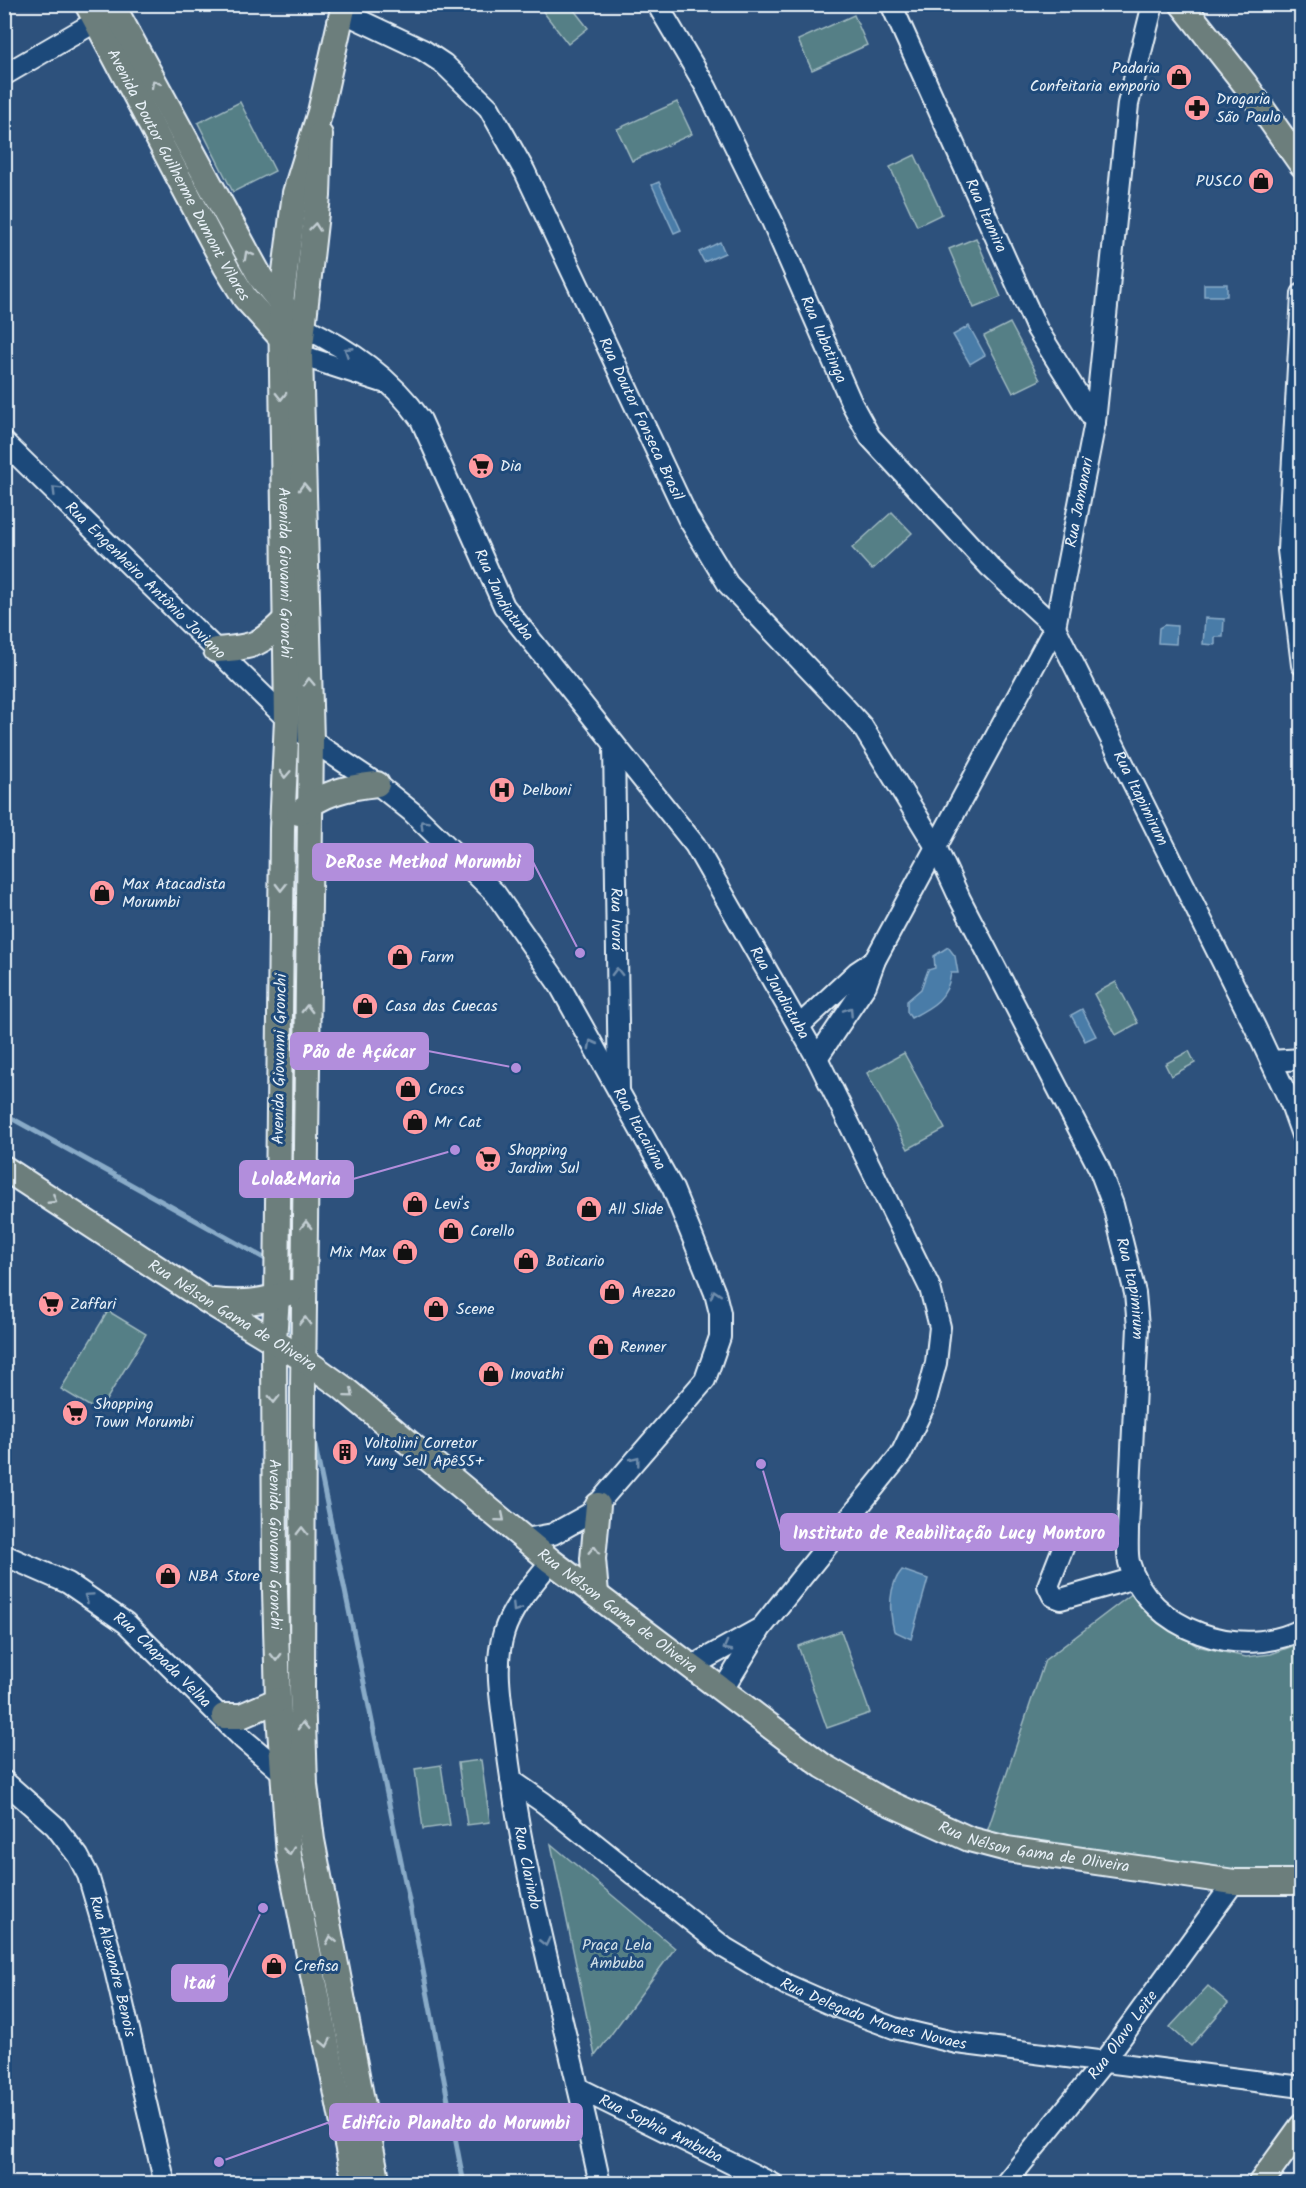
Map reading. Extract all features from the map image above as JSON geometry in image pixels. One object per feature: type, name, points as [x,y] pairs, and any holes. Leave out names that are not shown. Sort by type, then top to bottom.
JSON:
[{"type":"main road","points":[[1182,4],[1245,84],[1302,165]]},
{"type":"main road","name":"Avenida Giovanni Gronchi","points":[[343,8],[320,112],[295,193],[281,303],[287,719],[282,829],[277,1297],[274,1340],[278,1700],[289,1856],[300,1921],[355,2184]]},
{"type":"main road","name":"Avenida Doutor Guilherme Dumont Vilares","points":[[105,9],[261,278],[304,327]]},
{"type":"main road","name":"Avenida Doutor Guilherme Dumont Vilares","points":[[105,9],[225,267],[245,298],[280,338],[300,356]]},
{"type":"main road","name":"Avenida Giovanni Gronchi","points":[[320,112],[318,196],[300,356],[311,740],[306,1283],[303,1359],[302,1691],[305,1785],[320,1883],[378,2184]]},
{"type":"main road","points":[[216,650],[245,648],[266,640],[287,618]]},
{"type":"main road","points":[[282,829],[309,805],[326,795],[352,786],[377,784]]},
{"type":"main road","name":"Rua Nélson Gama de Oliveira","points":[[4,1168],[206,1300],[274,1340],[342,1387],[551,1561],[823,1766],[880,1799],[969,1839],[1007,1849],[1234,1882],[1302,1882]]},
{"type":"main road","points":[[206,1300],[241,1304],[277,1297],[306,1283]]},
{"type":"main road","points":[[596,1594],[593,1560],[598,1505]]},
{"type":"main road","points":[[224,1716],[241,1716],[278,1700]]},
{"type":"main road","points":[[1260,2184],[1302,2126]]},
{"type":"street","name":"Rua Iubatinga","points":[[657,4],[706,87],[762,201],[852,404],[870,437],[990,567],[1055,627]]},
{"type":"street","name":"Rua Itamira","points":[[891,4],[1037,329],[1095,422]]},
{"type":"street","name":"Rua Jamanari","points":[[817,1058],[866,985],[875,960],[1055,627],[1095,422],[1128,104],[1153,4]]},
{"type":"street","name":"Rua Doutor Fonseca Brasil","points":[[343,8],[423,50],[452,71],[489,108],[525,172],[688,518],[709,555],[728,584],[862,726],[936,847]]},
{"type":"street","points":[[4,75],[105,9]]},
{"type":"street","points":[[1302,294],[1288,548],[1302,665]]},
{"type":"street","name":"Rua Jandiatuba","points":[[304,327],[367,363],[406,398],[421,420],[504,606],[695,845],[817,1058],[930,1288],[940,1327],[936,1363],[925,1404],[901,1454],[761,1628],[723,1691]]},
{"type":"street","name":"Rua Jandiatuba","points":[[300,356],[388,383]]},
{"type":"street","name":"Rua Engenheiro Antônio Joviano","points":[[4,442],[311,740]]},
{"type":"street","name":"Rua Itapimirum","points":[[1055,627],[1271,1061],[1302,1136]]},
{"type":"street","name":"Rua Itacaiúna","points":[[311,740],[377,784],[412,813],[495,893],[560,986],[673,1189],[715,1293],[720,1313],[720,1337],[705,1380],[598,1505],[566,1529],[525,1539]]},
{"type":"street","name":"Rua Ivorá","points":[[614,745],[619,1094]]},
{"type":"street","name":"Rua Itapimirum","points":[[936,847],[960,899],[1099,1168],[1122,1237],[1135,1293],[1138,1327],[1128,1530],[1129,1560],[1135,1578],[1144,1592],[1163,1611],[1186,1629],[1208,1637],[1232,1641],[1271,1640],[1302,1629]]},
{"type":"street","name":"Rua Jamanari","points":[[799,1026],[857,972],[875,960]]},
{"type":"street","points":[[1271,1061],[1302,1059]]},
{"type":"street","points":[[1068,1535],[1048,1586],[1053,1596],[1061,1599],[1135,1578]]},
{"type":"street","name":"Rua Chapada Velha","points":[[4,1555],[68,1583],[126,1623],[224,1716],[243,1738],[291,1781],[305,1785]]},
{"type":"street","name":"Rua Clarindo","points":[[551,1561],[517,1607],[504,1633],[500,1660],[501,1695],[515,1817],[600,2184]]},
{"type":"street","name":"Rua Jandiatuba","points":[[692,1666],[761,1628]]},
{"type":"street","name":"Rua Delegado Moraes Novaes","points":[[511,1780],[544,1803],[725,1948],[787,1985],[867,2019],[927,2037],[1102,2064],[1137,2065],[1302,2087]]},
{"type":"street","name":"Rua Alexandre Benois","points":[[4,1781],[55,1826],[78,1856],[88,1875],[112,1957],[165,2184]]},
{"type":"street","name":"Rua Olavo Leite","points":[[1005,2184],[1102,2064],[1234,1882]]},
{"type":"street","name":"Rua Sophia Ambuba","points":[[580,2090],[772,2184]]},
{"type":"green space","points":[[538,5],[570,5],[588,28],[568,44]]},
{"type":"green space","points":[[854,15],[867,45],[812,70],[798,40]]},
{"type":"green space","points":[[240,102],[275,171],[233,192],[198,123]]},
{"type":"green space","points":[[677,102],[692,134],[632,161],[617,129]]},
{"type":"green space","points":[[915,155],[942,214],[917,226],[890,167]]},
{"type":"green space","points":[[976,238],[1001,297],[974,308],[949,249]]},
{"type":"green space","points":[[1010,323],[1040,380],[1013,393],[984,336]]},
{"type":"green space","points":[[892,512],[912,533],[872,570],[852,548]]},
{"type":"green space","points":[[1116,982],[1138,1023],[1116,1035],[1094,994]]},
{"type":"green space","points":[[1189,1051],[1195,1063],[1171,1076],[1165,1064]]},
{"type":"green space","points":[[904,1053],[945,1129],[908,1149],[867,1073]]},
{"type":"green space","points":[[108,1311],[146,1334],[99,1412],[61,1389]]},
{"type":"green space","points":[[1133,1593],[1158,1621],[1197,1646],[1246,1657],[1271,1654],[1301,1643],[1301,1877],[1255,1876],[985,1838],[1045,1660]]},
{"type":"green space","points":[[841,1631],[870,1713],[827,1728],[798,1646]]},
{"type":"green space","points":[[481,1760],[490,1822],[467,1825],[458,1763]]},
{"type":"green space","points":[[441,1765],[450,1825],[423,1829],[415,1769]]},
{"type":"green space","name":"Praça Lela Ambuba","points":[[551,1844],[675,1948],[595,2056]]},
{"type":"green space","points":[[1208,1986],[1228,2003],[1191,2046],[1170,2027]]},
{"type":"water","points":[[659,182],[681,230],[674,233],[652,185]]},
{"type":"water","points":[[720,242],[725,253],[704,262],[699,252]]},
{"type":"water","points":[[1204,284],[1227,284],[1227,296],[1204,296]]},
{"type":"water","points":[[969,326],[985,355],[970,364],[953,335]]},
{"type":"water","points":[[1205,618],[1224,619],[1223,637],[1215,637],[1215,645],[1203,644]]},
{"type":"water","points":[[1164,625],[1177,626],[1176,644],[1158,643],[1159,628]]},
{"type":"water","points":[[948,947],[955,956],[958,973],[951,973],[943,996],[938,1001],[911,1018],[907,1012],[907,1001],[921,989],[928,970],[935,968],[934,956]]},
{"type":"water","points":[[1082,1009],[1096,1036],[1085,1041],[1071,1015]]},
{"type":"water","points":[[902,1570],[928,1579],[911,1639],[894,1631],[891,1615],[892,1591],[897,1576]]},
{"type":"waterway","points":[[4,1114],[271,1262]]},
{"type":"waterway","points":[[287,1311],[293,1340]]},
{"type":"waterway","points":[[314,1441],[418,1944],[464,2184]]},
{"type":"place","name":"Padaria Confeitaria emporio","points":[[1179,77]]},
{"type":"place","name":"Drogaria São Paulo","points":[[1197,108]]},
{"type":"place","name":"PUSCO","points":[[1261,181]]},
{"type":"place","name":"Dia","points":[[481,466]]},
{"type":"place","name":"Delboni","points":[[502,790]]},
{"type":"place","name":"Max Atacadista Morumbi","points":[[102,893]]},
{"type":"place","name":"DeRose Method Morumbi","points":[[580,953]]},
{"type":"place","name":"Farm","points":[[400,957]]},
{"type":"place","name":"Casa das Cuecas","points":[[365,1006]]},
{"type":"place","name":"Pão de Açúcar","points":[[516,1068]]},
{"type":"place","name":"Crocs","points":[[408,1089]]},
{"type":"place","name":"Mr Cat","points":[[415,1122]]},
{"type":"place","name":"Lola&Maria","points":[[455,1150]]},
{"type":"place","name":"Shopping Jardim Sul","points":[[488,1159]]},
{"type":"place","name":"Levi's","points":[[415,1204]]},
{"type":"place","name":"All Slide","points":[[589,1209]]},
{"type":"place","name":"Corello","points":[[451,1231]]},
{"type":"place","name":"Mix Max","points":[[405,1252]]},
{"type":"place","name":"Boticario","points":[[526,1261]]},
{"type":"place","name":"Arezzo","points":[[612,1292]]},
{"type":"place","name":"Zaffari","points":[[51,1304]]},
{"type":"place","name":"Scene","points":[[436,1309]]},
{"type":"place","name":"Renner","points":[[601,1347]]},
{"type":"place","name":"Inovathi","points":[[491,1374]]},
{"type":"place","name":"Shopping Town Morumbi","points":[[75,1413]]},
{"type":"place","name":"Voltolini Corretor Yuny Sell Apê55+","points":[[345,1452]]},
{"type":"place","name":"Instituto de Reabilitação Lucy Montoro","points":[[761,1464]]},
{"type":"place","name":"NBA Store","points":[[168,1576]]},
{"type":"place","name":"Itaú","points":[[263,1908]]},
{"type":"place","name":"Crefisa","points":[[274,1966]]},
{"type":"place","name":"Edifício Planalto do Morumbi","points":[[219,2162]]}]
